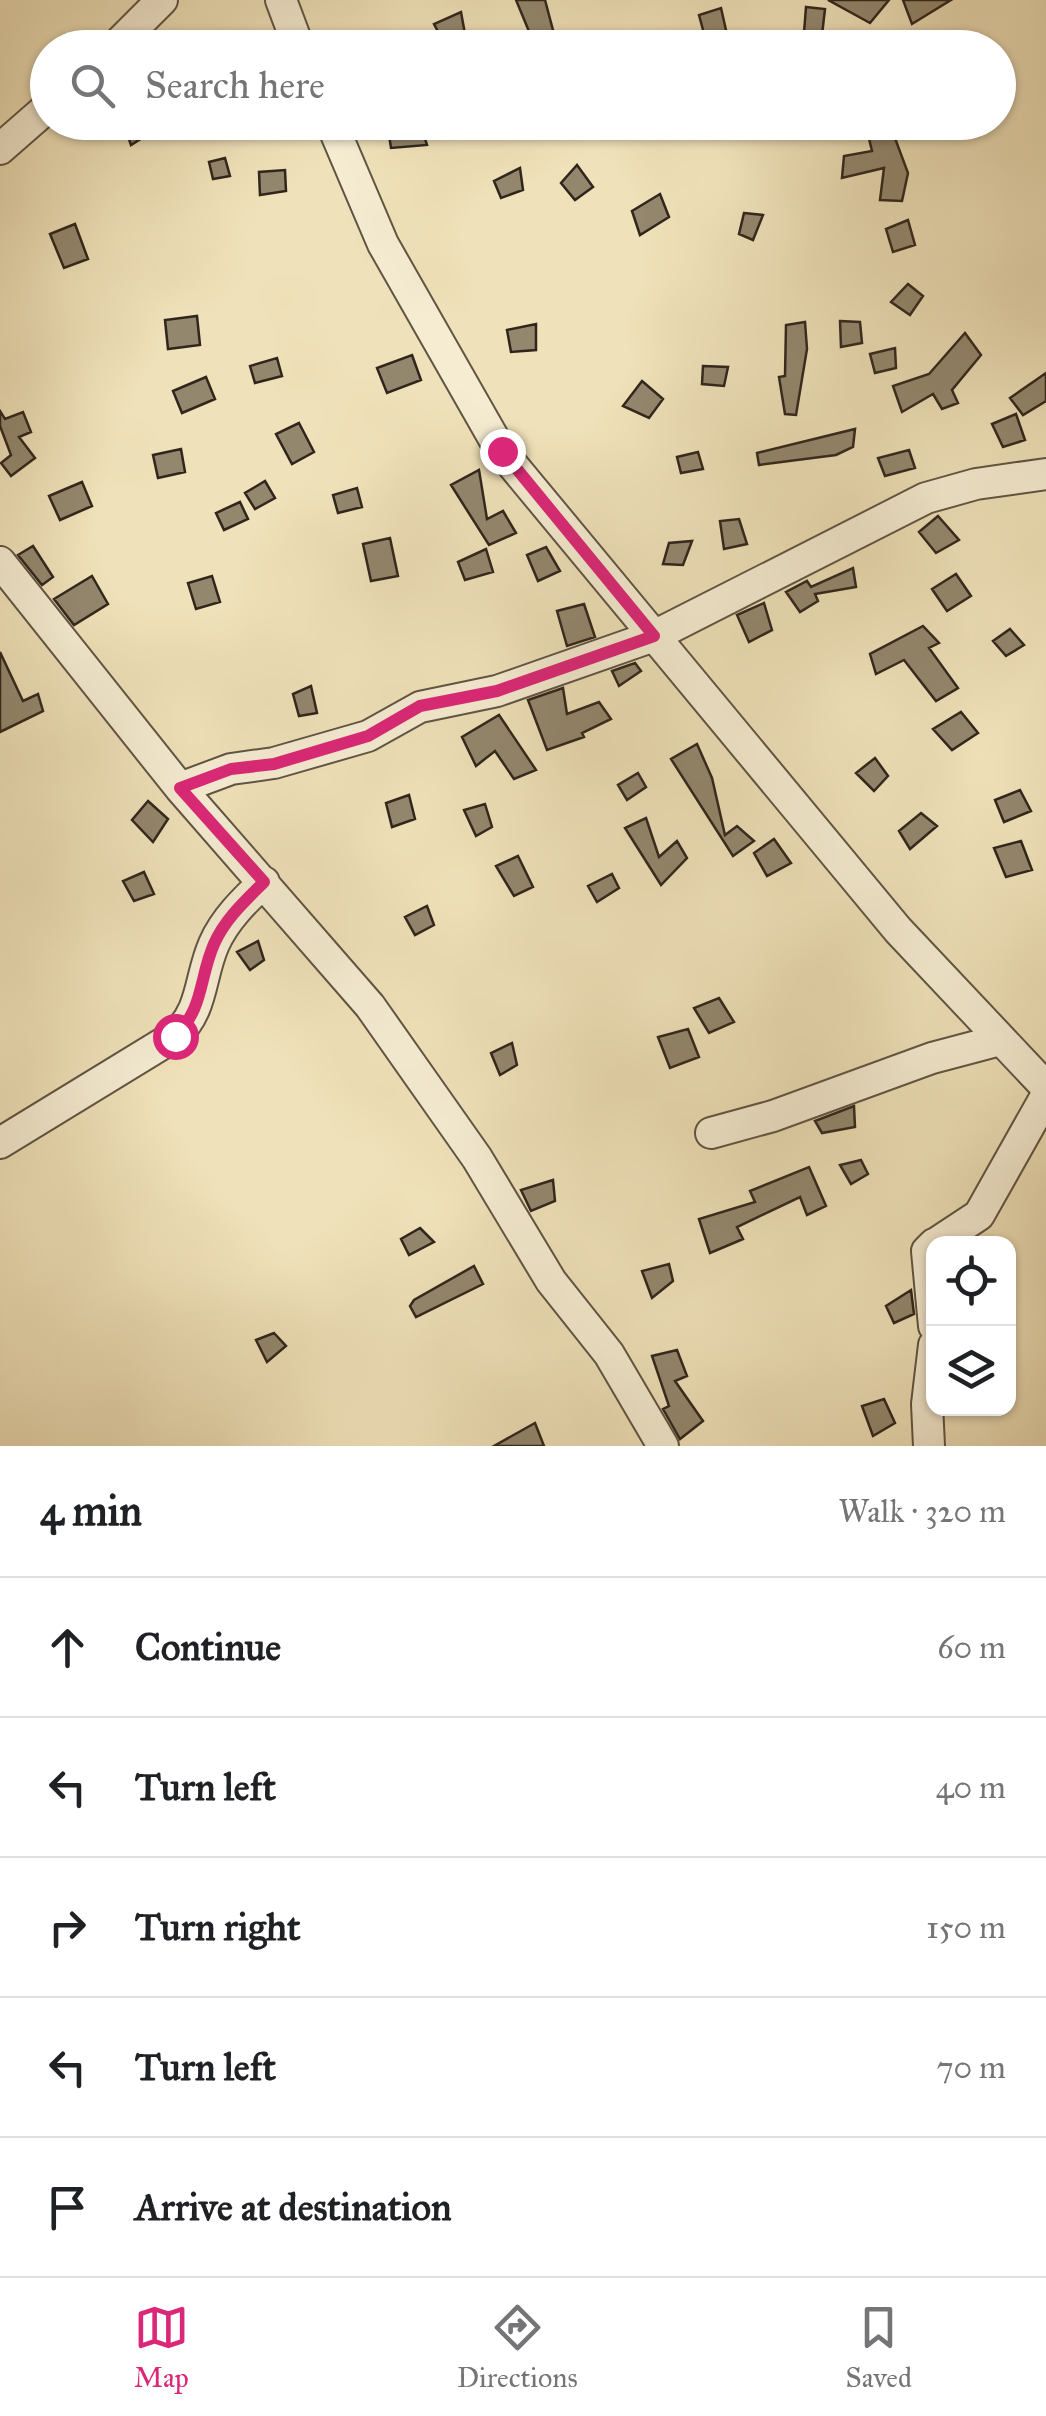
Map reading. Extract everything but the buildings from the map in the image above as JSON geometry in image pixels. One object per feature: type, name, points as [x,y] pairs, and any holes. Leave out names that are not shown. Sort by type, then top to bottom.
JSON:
[{"type":"street","points":[[132,30],[162,0]]},
{"type":"street","points":[[281,0],[292,30]]},
{"type":"street","points":[[0,148],[30,122]]},
{"type":"street","points":[[339,140],[383,244],[502,451],[898,930],[1000,1040],[1043,1079],[979,1215],[946,1236]]},
{"type":"street","points":[[180,788],[231,769],[274,764],[368,736],[420,706],[497,691],[654,636],[926,498],[976,484],[1046,474]]},
{"type":"street","points":[[0,562],[180,788],[370,1006],[477,1158],[551,1280],[609,1354],[663,1446]]},
{"type":"street","points":[[0,1143],[175,1036],[190,1022],[223,927],[264,882]]},
{"type":"street","points":[[711,1133],[1000,1040]]},
{"type":"street","points":[[927,1416],[929,1446]]},
{"type":"route","points":[[175,1036],[197,1010],[206,969],[223,927],[264,882],[180,788],[231,769],[274,764],[368,736],[420,706],[497,691],[638,638],[654,636],[502,451]]}]
